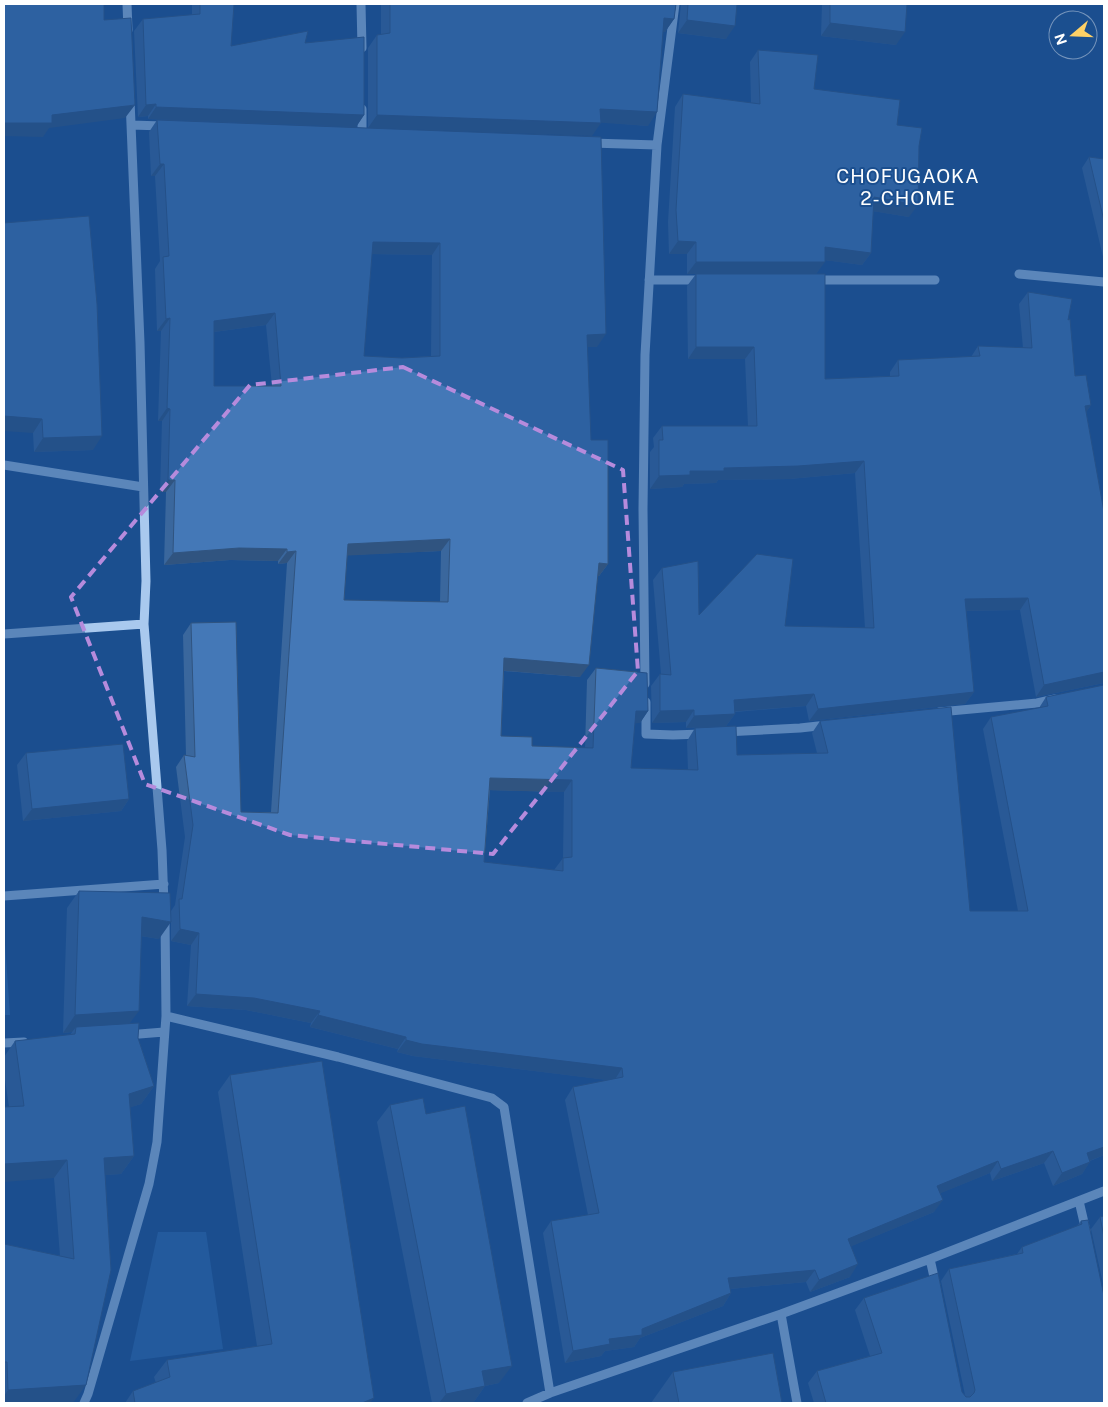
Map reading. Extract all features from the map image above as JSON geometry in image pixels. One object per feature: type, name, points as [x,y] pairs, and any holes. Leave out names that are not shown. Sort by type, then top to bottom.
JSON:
[{"type":"street","points":[[127,4],[128,41]]},
{"type":"street","points":[[361,4],[362,54]]},
{"type":"street","points":[[675,4],[658,145],[645,355],[643,606],[646,734],[673,736],[838,724]]},
{"type":"street","points":[[84,1403],[149,1184],[157,1142],[166,1016],[164,884],[144,624],[146,581],[140,343],[130,88]]},
{"type":"street","points":[[362,104],[362,133]]},
{"type":"street","points":[[131,125],[169,126]]},
{"type":"street","points":[[582,142],[658,145]]},
{"type":"street","points":[[1019,274],[1104,282]]},
{"type":"street","points":[[649,280],[708,280]]},
{"type":"street","points":[[807,280],[935,280]]},
{"type":"street","points":[[4,465],[143,487]]},
{"type":"street","points":[[4,634],[144,624]]},
{"type":"street","points":[[932,713],[1037,702],[1066,697]]},
{"type":"street","points":[[4,896],[164,884]]},
{"type":"street","points":[[166,1016],[338,1057],[492,1098],[504,1107],[550,1393]]},
{"type":"street","points":[[117,1036],[164,1032]]},
{"type":"street","points":[[4,1043],[32,1042]]},
{"type":"street","points":[[527,1403],[550,1393],[781,1314],[930,1259],[1104,1190]]},
{"type":"street","points":[[1080,1201],[1088,1239]]},
{"type":"street","points":[[930,1259],[938,1298]]},
{"type":"street","points":[[781,1314],[797,1403]]},
{"type":"highlighted area","points":[[403,367],[623,470],[638,671],[493,854],[290,835],[145,784],[71,597],[250,385]]},
{"type":"shaded area","points":[[4,930],[10,1015],[4,1015]]},
{"type":"shaded area","points":[[158,1232],[206,1232],[223,1349],[130,1361]]},
{"type":"building","points":[[4,4],[104,4],[104,20],[131,18],[135,105],[52,115],[52,123],[4,123]]},
{"type":"building","points":[[200,4],[234,4],[231,46],[308,31],[305,43],[364,37],[364,115],[156,107],[156,104],[146,105],[143,19],[200,14]]},
{"type":"building","points":[[390,4],[676,4],[674,19],[664,18],[657,112],[600,109],[601,123],[377,115],[377,35],[390,33]]},
{"type":"building","points":[[688,4],[737,4],[735,26],[687,20]]},
{"type":"building","points":[[830,4],[907,4],[905,32],[830,23]]},
{"type":"building","points":[[758,50],[818,55],[814,89],[900,100],[897,125],[922,128],[919,146],[918,205],[874,197],[871,253],[825,247],[825,262],[696,262],[696,242],[678,241],[676,210],[683,94],[760,104]]},
{"type":"building","points":[[157,120],[601,137],[606,334],[587,335],[591,440],[608,440],[608,564],[599,563],[589,665],[504,658],[501,736],[532,737],[532,746],[593,748],[596,668],[647,673],[648,711],[636,711],[631,768],[698,770],[695,728],[736,726],[737,755],[828,753],[820,721],[951,707],[970,911],[1028,911],[991,717],[1048,706],[1046,697],[1104,685],[1104,1147],[1087,1153],[1090,1162],[1062,1173],[1053,1151],[1001,1169],[998,1161],[937,1186],[943,1200],[848,1239],[858,1264],[819,1280],[815,1270],[728,1278],[731,1293],[642,1329],[642,1335],[609,1339],[610,1344],[573,1351],[551,1221],[599,1213],[573,1087],[623,1077],[622,1068],[422,1044],[406,1040],[406,1037],[318,1015],[320,1011],[254,998],[196,994],[199,933],[180,929],[179,899],[182,899],[193,825],[184,755],[195,757],[191,623],[236,622],[241,812],[278,813],[296,551],[287,552],[287,549],[239,548],[173,553],[175,480],[168,480],[170,409],[167,408],[170,318],[166,319],[163,257],[169,256],[164,164],[160,164]],"holes":[[[373,242],[440,243],[440,356],[402,358],[364,356]],[[275,313],[281,386],[214,386],[214,321]],[[450,539],[448,602],[344,600],[348,544]],[[490,778],[572,780],[572,857],[563,858],[563,871],[484,862]]]},
{"type":"building","points":[[1089,157],[1104,159],[1104,221]]},
{"type":"building","points":[[89,216],[97,304],[102,436],[43,438],[42,419],[4,416],[4,223]]},
{"type":"building","points":[[696,274],[825,274],[825,379],[899,376],[898,360],[980,356],[978,346],[1032,348],[1028,292],[1072,299],[1068,320],[1070,319],[1075,376],[1086,375],[1091,405],[1085,406],[1104,512],[1104,672],[1044,685],[1028,598],[965,599],[974,692],[818,709],[814,694],[734,700],[735,714],[694,716],[694,710],[660,711],[660,674],[671,675],[662,568],[698,561],[699,615],[757,554],[793,559],[785,626],[874,628],[864,461],[798,466],[724,468],[724,471],[690,471],[690,475],[659,476],[659,440],[663,440],[662,426],[757,426],[754,347],[696,347]]},
{"type":"building","points":[[123,744],[129,799],[32,809],[26,753]]},
{"type":"building","points":[[79,891],[170,893],[171,922],[142,917],[139,1011],[75,1015]]},
{"type":"building","points":[[139,1023],[138,1038],[154,1086],[129,1094],[134,1156],[104,1158],[111,1270],[86,1385],[8,1390],[7,1362],[4,1362],[4,1244],[74,1259],[67,1160],[4,1164],[4,1107],[24,1106],[15,1041],[75,1034],[76,1027]]},
{"type":"building","points":[[322,1061],[374,1398],[362,1403],[135,1403],[133,1391],[170,1377],[167,1360],[272,1344],[230,1075]]},
{"type":"building","points":[[423,1098],[426,1114],[465,1106],[512,1366],[482,1371],[485,1386],[446,1394],[390,1105]]},
{"type":"building","points":[[1104,1216],[1104,1237],[1100,1217]]},
{"type":"building","points":[[1088,1220],[1104,1296],[1104,1403],[826,1403],[817,1371],[882,1353],[864,1298],[938,1273],[962,1392],[966,1397],[970,1397],[975,1390],[949,1269],[1023,1253],[1022,1247],[1082,1224],[1081,1221]]},
{"type":"building","points":[[773,1353],[782,1403],[679,1403],[673,1372]]},
{"type":"district","name":"CHOFUGAOKA 2-CHOME","points":[[908,187]]}]
